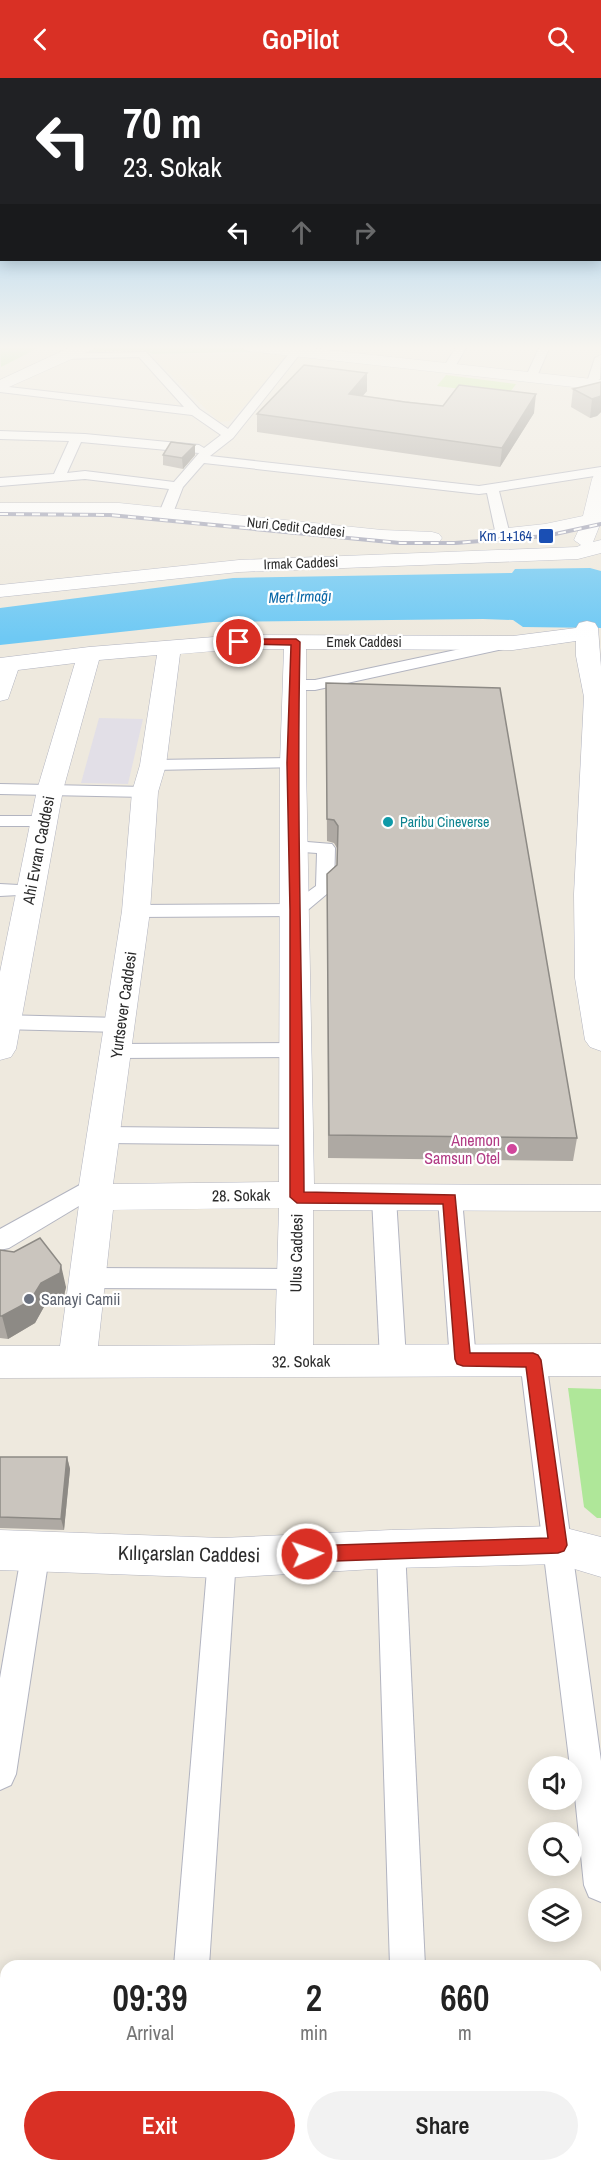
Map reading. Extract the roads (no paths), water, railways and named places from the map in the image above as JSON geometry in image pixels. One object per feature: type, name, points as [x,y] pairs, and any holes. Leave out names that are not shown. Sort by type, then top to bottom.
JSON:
[{"type":"street","points":[[58,478],[74,444]]},
{"type":"street","points":[[122,444],[397,482],[479,490],[601,471]]},
{"type":"street","points":[[166,513],[177,486],[205,454],[218,444]]},
{"type":"street","points":[[0,482],[85,475],[177,486]]},
{"type":"street","points":[[577,557],[592,520],[601,479]]},
{"type":"street","points":[[492,488],[503,535]]},
{"type":"street","name":"Nuri Cedit Caddesi","points":[[0,509],[74,507],[166,513],[382,536],[450,538]]},
{"type":"street","points":[[472,537],[545,530],[592,520]]},
{"type":"street","name":"Irmak Caddesi","points":[[0,591],[239,566],[577,557],[601,546]]},
{"type":"street","name":"Emek Caddesi","points":[[4,665],[88,654],[239,642],[513,643],[588,639],[596,697],[588,894],[590,978],[601,1040]]},
{"type":"street","name":"Ulus Caddesi","points":[[294,1361],[297,1137],[296,910],[292,763],[296,642]]},
{"type":"street","points":[[294,685],[315,685],[513,643]]},
{"type":"street","name":"Yurtsever Caddesi","points":[[77,1362],[96,1191],[136,911],[149,779],[169,648]]},
{"type":"street","name":"Ahi Evran Caddesi","points":[[0,1049],[9,952],[30,890],[50,790],[88,654]]},
{"type":"street","points":[[0,694],[4,665]]},
{"type":"street","points":[[0,789],[50,790],[292,763]]},
{"type":"street","points":[[0,821],[45,821]]},
{"type":"street","points":[[0,890],[30,890]]},
{"type":"street","points":[[136,911],[296,910]]},
{"type":"street","points":[[2,1022],[118,1038],[296,1050]]},
{"type":"street","points":[[105,1135],[297,1137]]},
{"type":"street","points":[[0,1241],[96,1191]]},
{"type":"street","name":"28. Sokak","points":[[96,1191],[297,1197],[601,1198]]},
{"type":"street","points":[[384,1198],[393,1359]]},
{"type":"street","points":[[450,1199],[463,1359]]},
{"type":"street","points":[[86,1278],[295,1279]]},
{"type":"street","points":[[533,1360],[601,1886]]},
{"type":"street","name":"32. Sokak","points":[[0,1362],[601,1360]]},
{"type":"street","name":"Kılıçarslan Caddesi","points":[[18,1550],[222,1558],[558,1545],[601,1535]]},
{"type":"street","name":"Kılıçarslan Caddesi","points":[[558,1545],[601,1557]]},
{"type":"street","points":[[0,1774],[18,1550]]},
{"type":"street","points":[[391,1550],[408,1960]]},
{"type":"street","points":[[190,1960],[222,1558]]},
{"type":"water","name":"Mert Irmağı","points":[[590,568],[601,571],[601,628],[523,627],[513,620],[483,619],[213,622],[0,645],[0,608],[233,578],[512,573],[515,569]]},
{"type":"railway","points":[[0,514],[110,515],[400,543],[455,543],[546,536],[601,524]]},
{"type":"place","name":"Km 1+164","points":[[546,536]]},
{"type":"place","name":"Paribu Cineverse","points":[[388,822]]},
{"type":"place","name":"Anemon Samsun Otel","points":[[512,1149]]},
{"type":"place","name":"Sanayi Camii","points":[[29,1299]]}]
